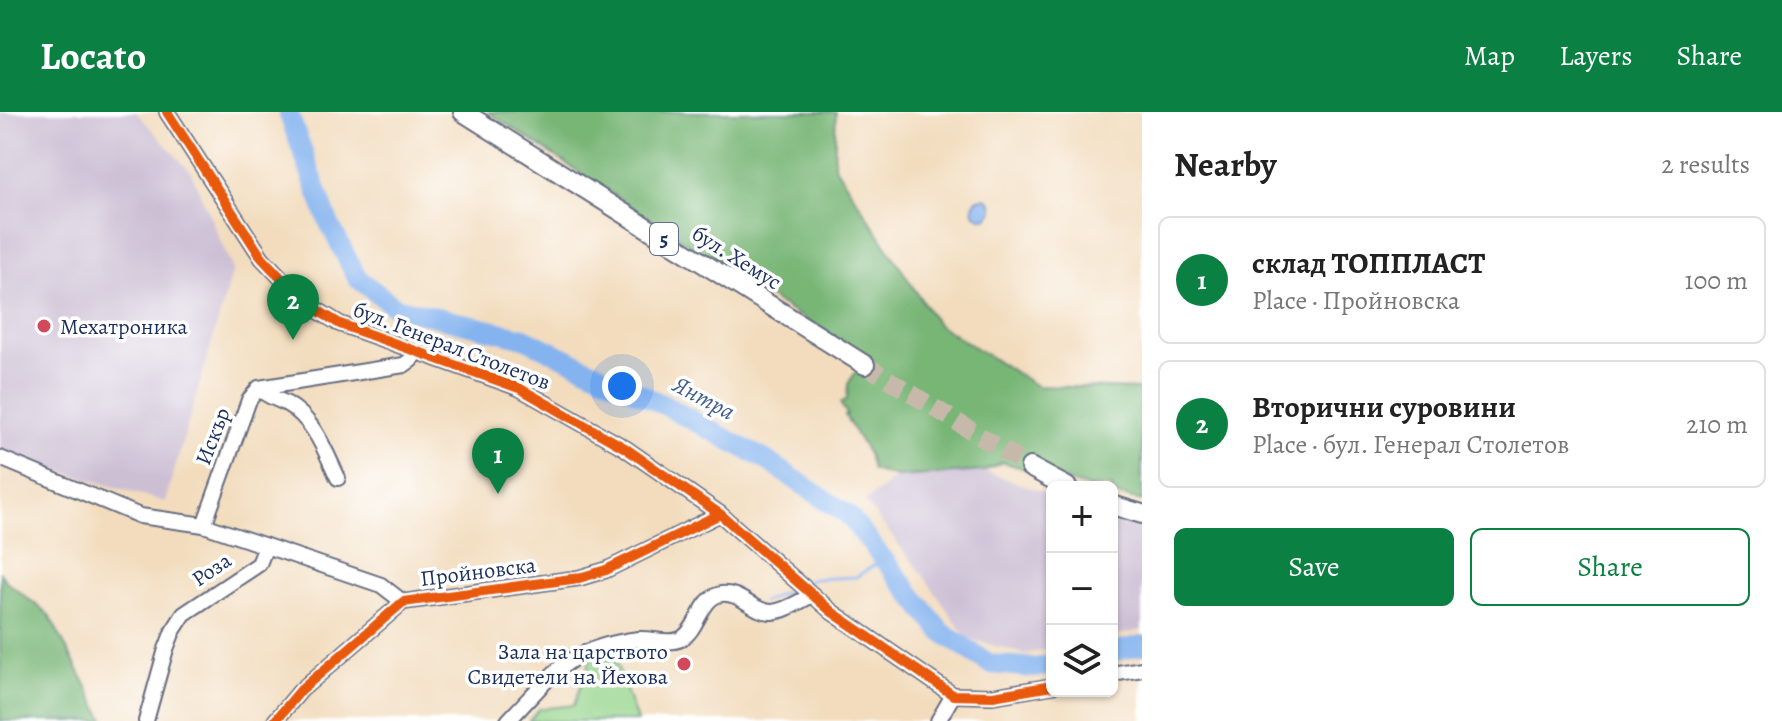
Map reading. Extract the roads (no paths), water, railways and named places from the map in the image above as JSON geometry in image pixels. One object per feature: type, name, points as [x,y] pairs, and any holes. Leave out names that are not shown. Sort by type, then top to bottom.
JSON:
[{"type":"main road","name":"бул. Хемус","points":[[463,112],[865,365]]},
{"type":"main road","points":[[1030,467],[1056,481]]},
{"type":"main road","points":[[1118,507],[1142,514]]},
{"type":"street","name":"бул. Генерал Столетов","points":[[167,112],[262,258],[288,288],[316,311],[340,324],[540,398],[625,448],[720,514],[804,588],[889,652],[953,695]]},
{"type":"street","points":[[259,388],[404,365],[417,350]]},
{"type":"street","points":[[259,388],[266,395],[287,404],[306,420],[322,443],[338,478]]},
{"type":"street","name":"Искър","points":[[204,525],[249,400],[259,388]]},
{"type":"street","points":[[0,458],[140,516],[204,525],[381,585],[403,602]]},
{"type":"street","name":"Пройновска","points":[[275,721],[301,690],[403,602],[579,578],[606,570],[720,514]]},
{"type":"street","name":"Роза","points":[[146,721],[166,649],[184,614],[259,564],[266,546]]},
{"type":"street","points":[[508,721],[566,661],[594,647],[642,639],[680,639],[689,633],[709,601],[721,594],[736,596],[766,612],[775,612],[804,588]]},
{"type":"street","points":[[1118,673],[1142,669]]},
{"type":"street","points":[[938,721],[953,695],[993,696],[1046,687]]},
{"type":"water","points":[[983,198],[990,201],[993,208],[990,215],[983,218],[976,215],[973,208],[976,201]]},
{"type":"waterway","name":"Янтра","points":[[288,112],[329,223],[357,278],[395,307],[524,338],[666,406],[766,460],[848,515],[942,632],[990,664],[1046,666]]},
{"type":"waterway","points":[[806,582],[856,577],[884,559]]},
{"type":"waterway","points":[[763,602],[796,587]]},
{"type":"waterway","name":"Янтра","points":[[1118,651],[1142,645]]},
{"type":"tunnel","points":[[865,365],[1030,467]]},
{"type":"place","name":"Мехатроника","points":[[44,326]]},
{"type":"place","name":"Вторични суровини","points":[[293,340]]},
{"type":"place","name":"склад ТОППЛАСТ","points":[[498,494]]},
{"type":"place","name":"Зала на царството Свидетели на Йехова","points":[[684,664]]}]
